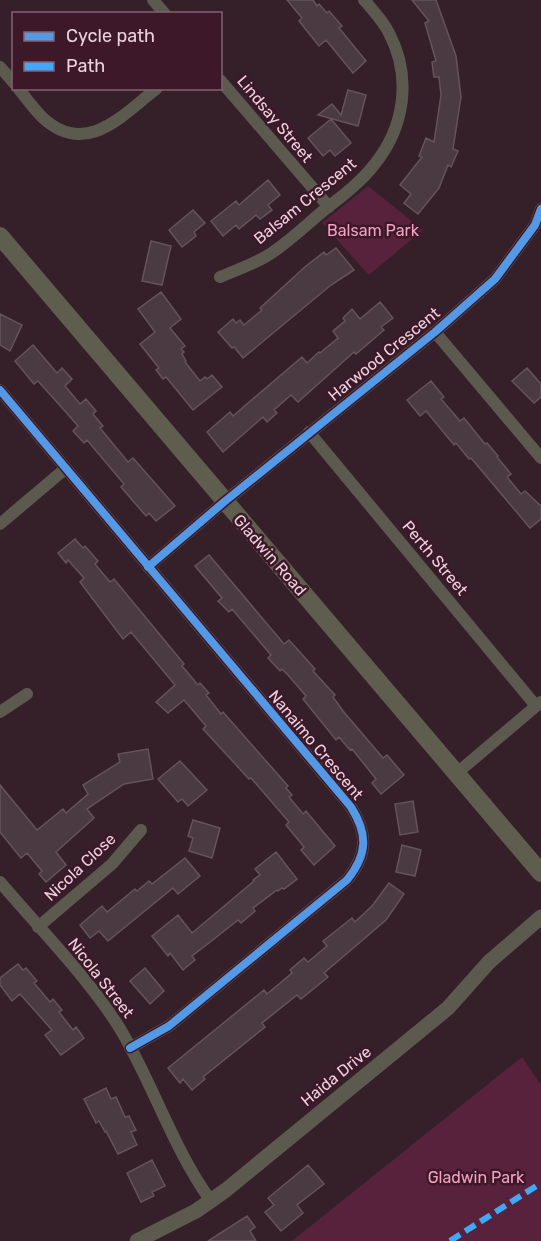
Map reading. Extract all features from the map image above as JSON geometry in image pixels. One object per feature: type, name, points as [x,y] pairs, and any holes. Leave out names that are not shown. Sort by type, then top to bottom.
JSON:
[{"type":"main road","name":"Gladwin Road","points":[[0,236],[541,873]]},
{"type":"street","points":[[153,0],[163,12]]},
{"type":"street","name":"Balsam Crescent","points":[[220,277],[269,255],[356,184],[373,167],[387,147],[402,110],[404,93],[402,74],[388,31],[364,0]]},
{"type":"street","points":[[0,67],[12,81]]},
{"type":"street","name":"Lindsay Street","points":[[222,82],[329,207]]},
{"type":"street","points":[[20,90],[43,117],[61,130],[86,135],[107,128],[154,90]]},
{"type":"street","name":"Harwood Crescent","points":[[224,502],[435,332],[495,279],[535,225],[541,209]]},
{"type":"street","points":[[435,332],[541,458]]},
{"type":"street","name":"Nanaimo Crescent","points":[[0,390],[351,807],[364,833],[360,860],[357,868],[347,880],[169,1026],[130,1048]]},
{"type":"street","name":"Perth Street","points":[[309,432],[539,704]]},
{"type":"street","points":[[0,524],[66,469]]},
{"type":"street","points":[[148,567],[224,502]]},
{"type":"street","points":[[0,712],[27,694]]},
{"type":"street","points":[[457,772],[539,704]]},
{"type":"street","name":"Nicola Close","points":[[39,927],[112,864],[141,830]]},
{"type":"street","name":"Nicola Street","points":[[0,882],[104,1005],[130,1048],[190,1170],[211,1201]]},
{"type":"street","name":"Haida Drive","points":[[137,1241],[211,1201],[241,1178],[448,1008],[489,962],[541,917]]},
{"type":"green space","name":"Balsam Park","points":[[368,186],[423,230],[369,275],[322,223]]},
{"type":"green space","name":"Gladwin Park","points":[[522,1057],[541,1085],[541,1241],[292,1241]]},
{"type":"building","points":[[287,0],[313,0],[327,13],[329,11],[342,26],[339,28],[366,61],[353,73],[326,40],[319,46],[299,21],[302,18]]},
{"type":"building","points":[[412,0],[436,0],[456,56],[461,97],[453,149],[458,151],[451,167],[448,165],[439,188],[418,214],[404,203],[411,194],[400,185],[422,157],[419,156],[426,138],[434,142],[441,95],[439,77],[434,77],[432,62],[436,61],[425,23],[429,21]]},
{"type":"building","points":[[348,90],[366,95],[358,126],[318,115],[332,104],[341,115]]},
{"type":"building","points":[[331,119],[351,143],[335,156],[330,150],[323,156],[308,138]]},
{"type":"building","points":[[268,180],[280,195],[268,205],[272,210],[260,219],[256,215],[239,229],[236,225],[223,236],[211,221],[236,201],[239,205]]},
{"type":"building","points":[[193,210],[205,223],[194,232],[196,236],[182,247],[169,230]]},
{"type":"building","points":[[151,241],[171,246],[162,285],[142,281]]},
{"type":"building","points":[[336,248],[354,270],[331,285],[243,358],[218,332],[233,319],[236,323],[240,320],[244,325],[306,266],[324,252],[326,255]]},
{"type":"building","points":[[161,292],[181,319],[170,328],[185,346],[181,349],[184,352],[182,354],[185,362],[200,381],[212,375],[222,387],[193,410],[166,377],[163,379],[156,370],[159,368],[140,344],[155,332],[138,309]]},
{"type":"building","points":[[380,302],[393,318],[381,327],[384,330],[356,354],[354,352],[298,402],[291,395],[274,410],[277,413],[267,422],[263,417],[223,452],[207,432],[230,412],[233,416],[302,357],[307,363],[338,338],[333,331],[345,321],[343,318],[352,309],[360,319]]},
{"type":"building","points":[[0,314],[22,325],[10,351],[0,345]]},
{"type":"building","points":[[33,345],[57,373],[62,368],[72,379],[65,386],[80,404],[86,399],[96,411],[93,414],[103,426],[100,428],[128,462],[133,458],[175,506],[156,521],[149,513],[146,516],[121,487],[124,484],[87,440],[84,443],[73,431],[78,426],[64,410],[38,381],[34,384],[15,361]]},
{"type":"building","points":[[527,368],[541,384],[541,397],[534,403],[512,381]]},
{"type":"building","points":[[431,381],[444,397],[441,399],[460,421],[464,418],[498,456],[511,474],[507,477],[521,494],[525,491],[541,506],[541,519],[530,528],[471,458],[469,459],[456,443],[454,445],[426,411],[420,416],[407,400]]},
{"type":"building","points":[[75,539],[83,548],[85,546],[98,561],[95,564],[110,582],[114,579],[184,664],[182,666],[198,685],[200,683],[209,693],[206,695],[221,714],[223,712],[288,786],[286,788],[292,795],[289,797],[303,814],[306,811],[335,846],[314,865],[301,850],[304,847],[286,825],[289,822],[251,778],[249,779],[203,729],[206,726],[184,700],[168,713],[156,702],[175,685],[131,632],[123,639],[80,582],[84,578],[68,560],[66,563],[58,553]]},
{"type":"building","points":[[209,555],[284,644],[289,640],[315,669],[313,671],[335,695],[333,697],[343,711],[383,758],[387,755],[404,775],[381,794],[372,783],[376,779],[352,749],[350,750],[339,737],[336,740],[303,699],[306,696],[282,669],[280,671],[268,658],[271,655],[232,609],[229,612],[218,601],[222,598],[195,566]]},
{"type":"building","points":[[148,749],[153,779],[124,784],[87,809],[94,818],[56,852],[66,865],[46,882],[39,874],[42,871],[27,853],[21,858],[0,832],[0,785],[37,830],[63,809],[66,813],[88,794],[83,785],[120,762],[118,754]]},
{"type":"building","points":[[180,761],[207,790],[188,806],[182,799],[178,802],[158,779]]},
{"type":"building","points":[[413,801],[418,832],[400,835],[395,804]]},
{"type":"building","points":[[193,820],[220,828],[212,858],[189,851],[193,838],[188,836]]},
{"type":"building","points":[[402,845],[421,850],[415,876],[396,872]]},
{"type":"building","points":[[276,852],[297,879],[284,889],[277,890],[253,908],[255,911],[241,923],[238,920],[192,956],[195,960],[183,970],[170,953],[168,956],[152,936],[178,915],[192,933],[254,881],[260,875],[255,869]]},
{"type":"building","points":[[185,858],[200,876],[178,894],[173,888],[108,941],[99,931],[90,938],[80,925],[102,906],[107,912],[135,889],[137,891],[149,881],[152,884]]},
{"type":"building","points":[[389,883],[404,894],[386,920],[324,973],[328,977],[301,999],[297,995],[262,1023],[265,1027],[203,1077],[205,1079],[192,1090],[183,1079],[180,1083],[168,1068],[264,990],[267,994],[292,973],[290,970],[304,958],[308,962],[327,946],[323,941],[352,918],[355,922],[372,906]]},
{"type":"building","points":[[18,964],[23,970],[26,968],[37,981],[34,983],[50,1002],[53,999],[62,1010],[59,1012],[73,1030],[76,1027],[84,1038],[61,1055],[45,1035],[52,1030],[20,994],[12,1001],[0,985],[0,978]]},
{"type":"building","points":[[145,968],[164,991],[150,1004],[130,981]]},
{"type":"building","points":[[106,1088],[111,1099],[116,1097],[125,1117],[129,1116],[136,1130],[131,1132],[137,1145],[118,1154],[99,1121],[96,1123],[84,1099]]},
{"type":"building","points":[[152,1160],[165,1186],[152,1192],[154,1196],[141,1202],[127,1173]]},
{"type":"building","points":[[308,1165],[324,1184],[297,1205],[303,1213],[281,1231],[265,1212],[274,1205],[268,1198]]},
{"type":"building","points":[[247,1216],[255,1227],[250,1231],[256,1241],[208,1241]]},
{"type":"marked path","points":[[450,1241],[541,1183]]},
{"type":"cycle path","points":[[148,567],[224,502],[435,332],[495,279],[535,225],[541,209]]},
{"type":"cycle path","points":[[0,390],[351,807],[363,835],[362,853],[347,880],[169,1026],[130,1048]]}]
